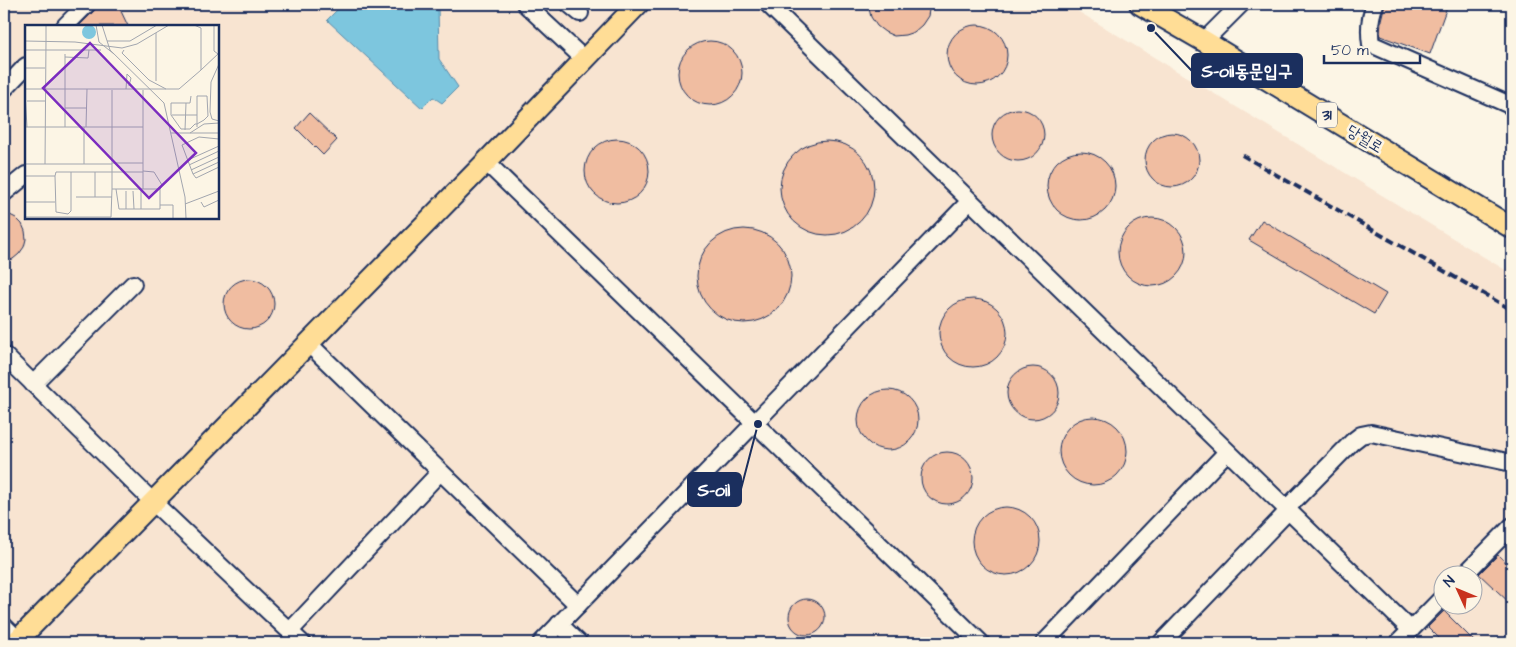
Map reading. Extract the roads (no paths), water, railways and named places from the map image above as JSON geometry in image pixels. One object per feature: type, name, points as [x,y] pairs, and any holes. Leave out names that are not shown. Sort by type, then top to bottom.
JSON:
[{"type":"main road","points":[[18,642],[638,4]]},
{"type":"main road","name":"당월로","points":[[1140,4],[1512,228]]},
{"type":"street","points":[[66,25],[87,4]]},
{"type":"street","points":[[525,4],[584,59]]},
{"type":"street","points":[[768,4],[1411,630]]},
{"type":"street","points":[[1204,41],[1241,4]]},
{"type":"street","points":[[1375,4],[1372,11],[1370,35],[1372,44],[1512,104]]},
{"type":"street","points":[[4,89],[25,67]]},
{"type":"street","points":[[486,162],[981,643]]},
{"type":"street","points":[[4,193],[25,176]]},
{"type":"street","points":[[541,643],[970,201]]},
{"type":"street","points":[[33,384],[133,284]]},
{"type":"street","points":[[308,344],[578,606]]},
{"type":"street","points":[[7,364],[33,384],[153,502],[302,643]]},
{"type":"street","points":[[1161,643],[1352,442],[1361,435],[1371,434],[1512,464]]},
{"type":"street","points":[[1044,643],[1228,452]]},
{"type":"street","points":[[290,632],[440,472]]},
{"type":"street","points":[[1475,564],[1512,526]]},
{"type":"street","points":[[1398,643],[1434,606]]},
{"type":"street","points":[[560,624],[579,643]]},
{"type":"street","points":[[4,626],[18,642]]},
{"type":"water","points":[[343,4],[438,4],[439,59],[458,87],[442,103],[433,97],[422,108],[327,20]]},
{"type":"railway","points":[[1242,155],[1512,310]]},
{"type":"place","name":"S-oil동문입구","points":[[1151,28]]},
{"type":"place","name":"S-oil","points":[[758,424]]}]
